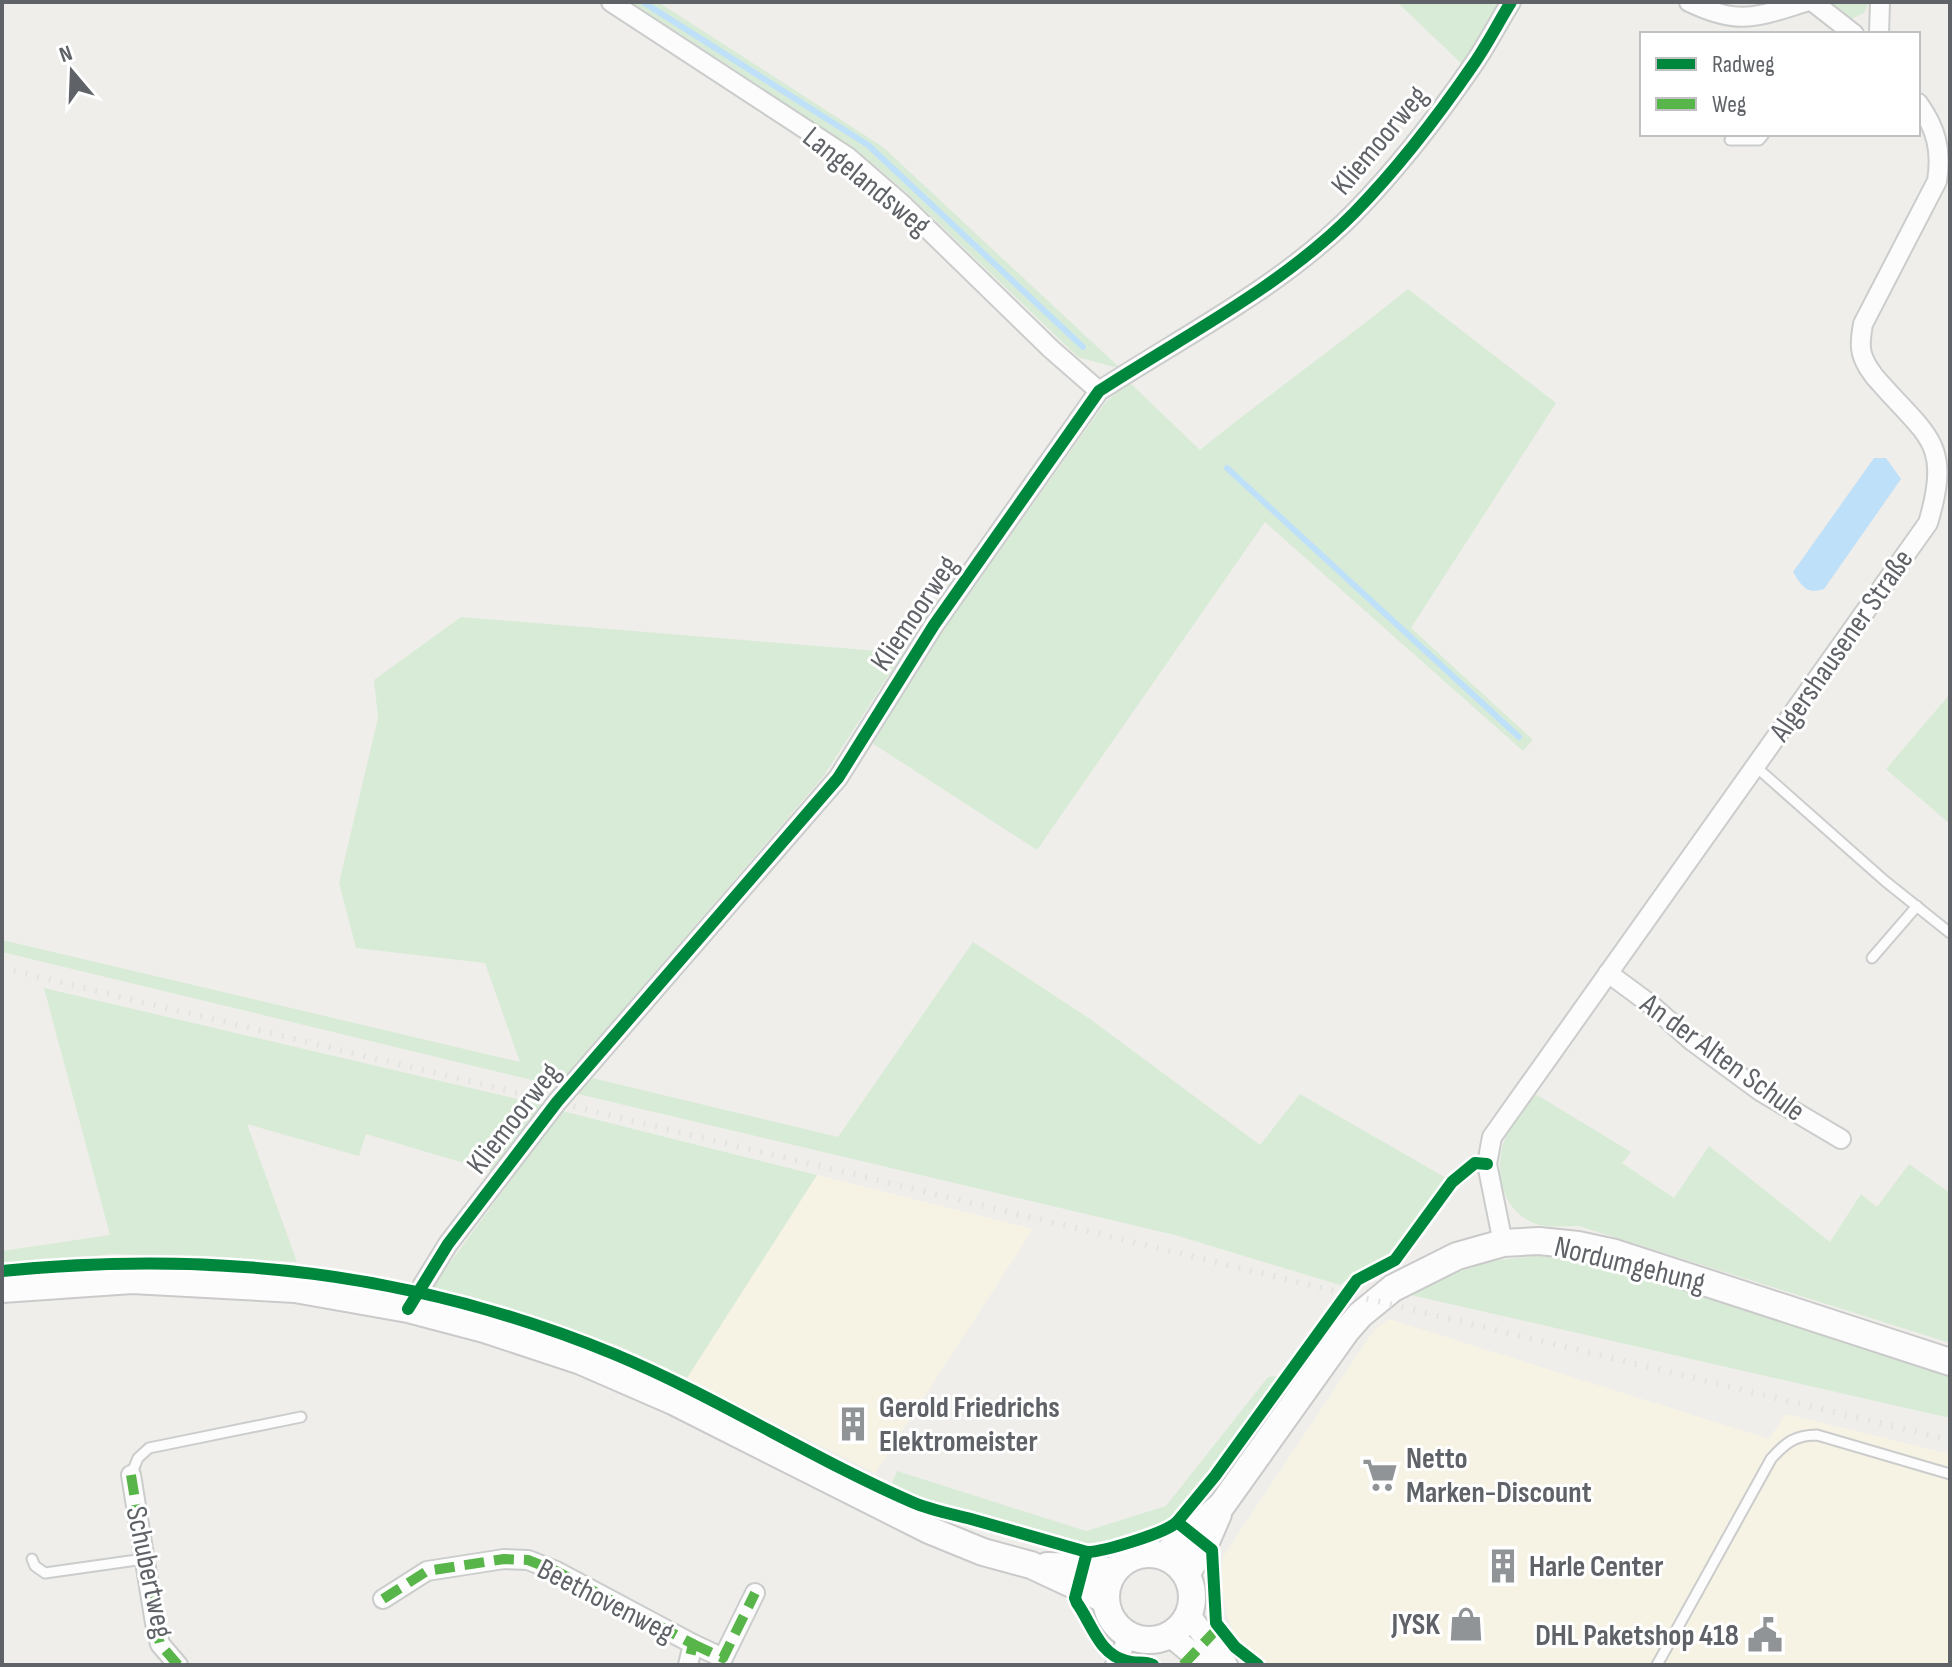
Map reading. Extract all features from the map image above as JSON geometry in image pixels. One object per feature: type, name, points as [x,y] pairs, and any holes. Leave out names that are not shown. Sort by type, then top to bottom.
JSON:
[{"type":"main road","name":"Nordumgehung","points":[[1186,1574],[1205,1544],[1222,1505],[1360,1315],[1393,1288],[1424,1271],[1457,1256],[1503,1243],[1539,1241],[1615,1253],[1950,1362]]},
{"type":"main road","points":[[2,1289],[132,1280],[295,1289],[408,1309],[484,1329],[581,1361],[673,1401],[929,1530],[983,1552],[1031,1565],[1106,1600]]},
{"type":"main road","name":"Nordumgehung","points":[[1164,1556],[1222,1505]]},
{"type":"main road","points":[[1136,1556],[1164,1556],[1177,1563],[1186,1574],[1192,1601],[1188,1614],[1181,1626],[1157,1640],[1129,1636],[1117,1627],[1109,1615],[1107,1584],[1123,1562],[1136,1556]]},
{"type":"main road","points":[[1031,1565],[1083,1567],[1113,1572]]},
{"type":"street","name":"Langelandsweg","points":[[611,2],[848,157],[901,203],[1051,349],[1099,391]]},
{"type":"street","name":"Kliemoorweg","points":[[408,1309],[448,1244],[557,1102],[838,778],[934,625],[1099,391],[1186,339],[1241,301],[1301,258],[1353,214],[1441,108],[1474,63],[1511,2]]},
{"type":"street","points":[[1689,2],[1728,17],[1752,18],[1806,2]]},
{"type":"street","points":[[1813,2],[1848,32]]},
{"type":"street","points":[[1879,32],[1880,2]]},
{"type":"street","name":"Algershausener Straße","points":[[1503,1243],[1487,1164],[1492,1137],[1928,523],[1944,490],[1948,462],[1942,448],[1932,432],[1894,400],[1873,376],[1861,350],[1863,324],[1937,181],[1941,160],[1938,141],[1931,121],[1920,106]]},
{"type":"street","name":"An der Alten Schule","points":[[1608,973],[1760,1091],[1841,1139]]},
{"type":"street","name":"Schubertweg","points":[[131,1475],[160,1644],[178,1665]]},
{"type":"street","name":"Beethovenweg","points":[[383,1599],[427,1571],[504,1559],[528,1560],[556,1571],[723,1658],[755,1593]]},
{"type":"street","points":[[1188,1614],[1226,1665]]},
{"type":"street","points":[[1170,1635],[1194,1655],[1213,1665]]},
{"type":"street","points":[[1115,1665],[1129,1636]]},
{"type":"street","name":"Beethovenweg","points":[[688,1665],[693,1644]]},
{"type":"lane","points":[[1730,140],[1759,140],[1762,136]]},
{"type":"lane","name":"Algershausener Straße","points":[[1755,766],[1950,933]]},
{"type":"lane","points":[[1872,958],[1917,906]]},
{"type":"lane","points":[[131,1475],[138,1458],[149,1448],[301,1417]]},
{"type":"lane","points":[[1657,1665],[1771,1459],[1786,1442],[1803,1435],[1817,1435],[1950,1474]]},
{"type":"lane","points":[[32,1559],[35,1566],[45,1573],[144,1559]]},
{"type":"shaded area","points":[[817,1175],[1033,1229],[875,1473],[687,1378]]},
{"type":"shaded area","points":[[1389,1319],[1769,1439],[1786,1414],[1950,1454],[1950,1665],[1266,1665],[1235,1639],[1226,1612],[1221,1581],[1223,1557],[1374,1330]]},
{"type":"green space","points":[[631,2],[658,2],[883,147],[1121,369],[1078,357],[906,192],[860,153]]},
{"type":"green space","points":[[1397,2],[1502,2],[1463,65]]},
{"type":"green space","points":[[1826,2],[1869,2],[1864,13],[1849,20]]},
{"type":"green space","points":[[1408,289],[1556,403],[1411,628],[1533,740],[1523,751],[1265,522],[1037,850],[872,743],[942,632],[1105,403],[1129,382],[1200,450]]},
{"type":"green space","points":[[461,617],[903,653],[823,777],[557,1086],[2,952],[2,940],[520,1062],[485,963],[356,948],[339,883],[378,718],[374,680]]},
{"type":"green space","points":[[1950,694],[1950,824],[1886,769]]},
{"type":"green space","points":[[973,942],[1090,1019],[1260,1145],[1300,1094],[1448,1179],[1406,1241],[1340,1285],[1175,1235],[574,1093],[588,1077],[838,1137]]},
{"type":"green space","points":[[44,988],[543,1105],[491,1171],[366,1134],[359,1156],[247,1124],[297,1262],[114,1254],[2,1264],[2,1251],[110,1235]]},
{"type":"green space","points":[[1537,1095],[1631,1152],[1622,1163],[1674,1198],[1709,1146],[1830,1242],[1861,1194],[1877,1207],[1909,1164],[1950,1193],[1950,1343],[1579,1226],[1541,1225],[1524,1218],[1514,1209],[1502,1186],[1500,1160],[1502,1147],[1514,1120],[1528,1096]]},
{"type":"green space","points":[[562,1111],[817,1175],[687,1378],[619,1346],[432,1287]]},
{"type":"green space","points":[[1535,1256],[1593,1260],[1950,1372],[1950,1418],[1411,1295],[1453,1274],[1489,1261]]},
{"type":"green space","points":[[1282,1375],[1182,1510],[1168,1522],[1093,1546],[911,1494],[892,1483],[897,1471],[1086,1531],[1166,1506],[1268,1377]]},
{"type":"water","points":[[1874,458],[1886,458],[1901,479],[1824,589],[1809,590],[1793,572]]},
{"type":"waterway","points":[[643,2],[868,145],[1083,347]]},
{"type":"waterway","points":[[1227,468],[1519,737]]},
{"type":"railway","points":[[2,968],[1950,1440]]},
{"type":"marked path","points":[[131,1475],[160,1644],[178,1665]]},
{"type":"marked path","points":[[383,1599],[427,1571],[504,1559],[528,1560],[556,1571],[693,1644],[688,1665]]},
{"type":"marked path","points":[[693,1644],[723,1658],[755,1593]]},
{"type":"marked path","points":[[1183,1665],[1218,1628]]},
{"type":"cycle path","points":[[408,1309],[448,1244],[557,1102],[838,778],[934,625],[1099,391],[1231,309],[1326,240],[1402,160],[1478,57],[1511,2]]},
{"type":"cycle path","points":[[1177,1522],[1215,1476],[1357,1280],[1395,1260],[1452,1182],[1475,1163],[1487,1164]]},
{"type":"cycle path","points":[[2,1271],[82,1265],[237,1266],[389,1286],[464,1303],[614,1354],[690,1389],[874,1485],[934,1510],[1087,1552],[1134,1541],[1177,1522],[1212,1550],[1216,1623],[1235,1647],[1258,1665]]},
{"type":"cycle path","points":[[1087,1552],[1075,1598],[1092,1629],[1103,1646],[1117,1658],[1153,1665]]},
{"type":"place","name":"Gerold Friedrichs Elektromeister","points":[[853,1424]]},
{"type":"place","name":"Netto Marken-Discount","points":[[1380,1475]]},
{"type":"place","name":"Harle Center","points":[[1503,1566]]},
{"type":"place","name":"JYSK","points":[[1466,1624]]},
{"type":"place","name":"DHL Paketshop 418","points":[[1765,1635]]}]
